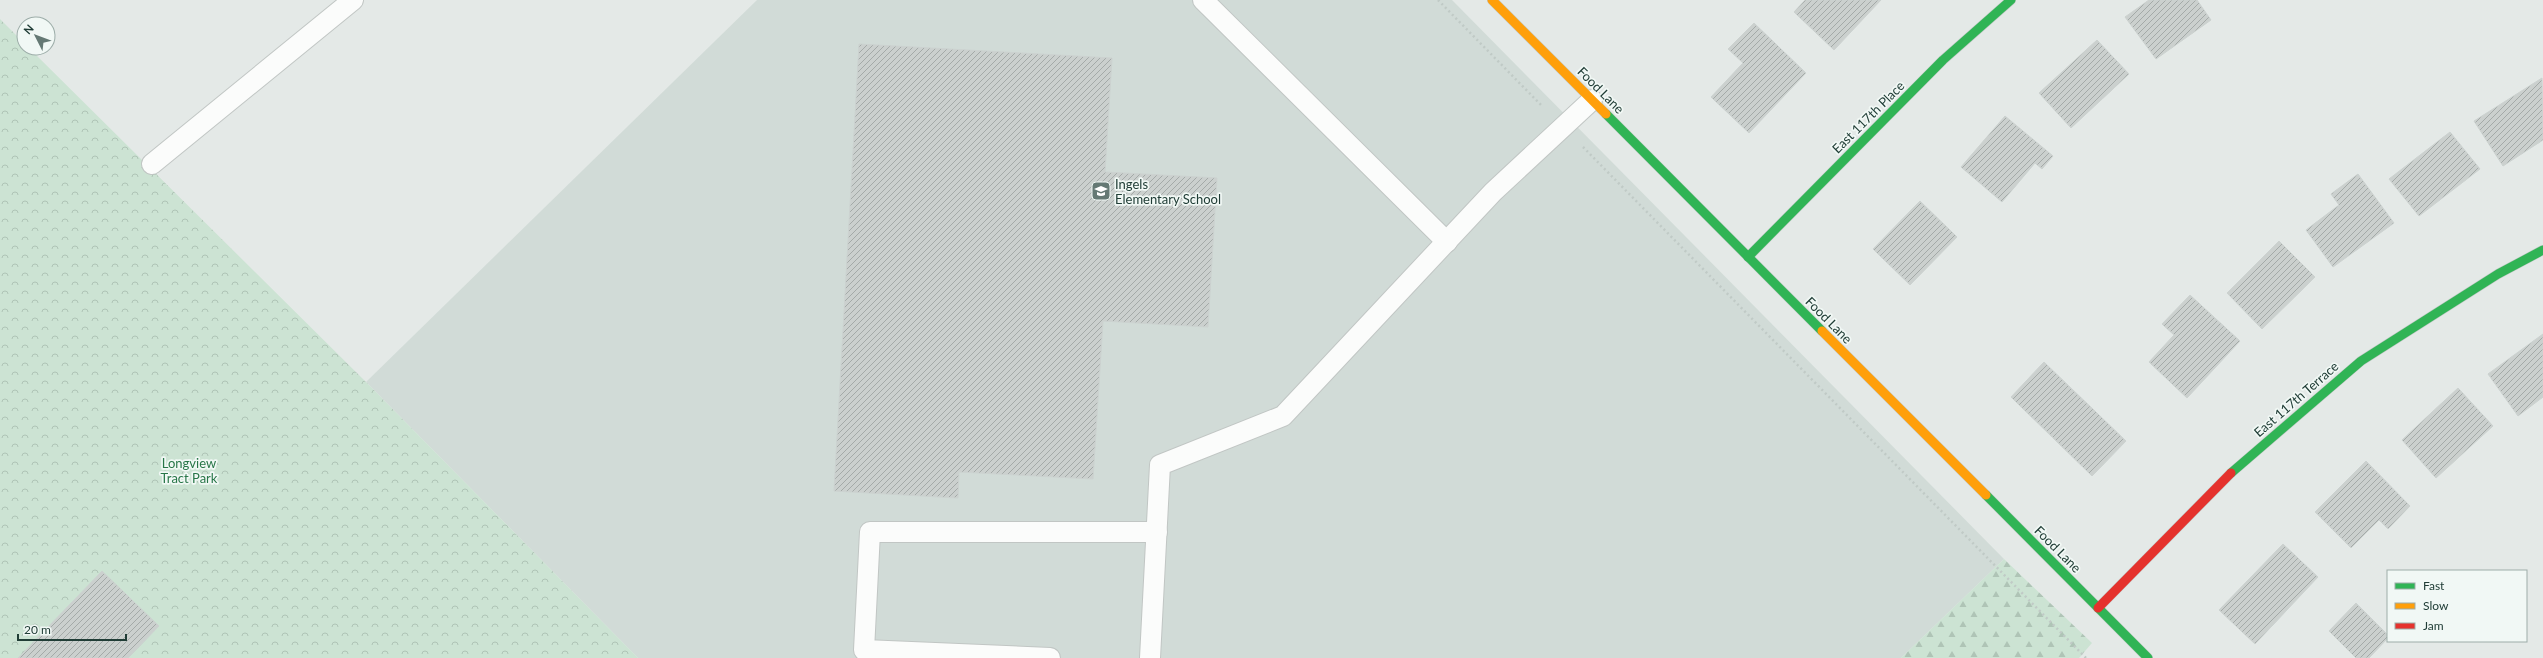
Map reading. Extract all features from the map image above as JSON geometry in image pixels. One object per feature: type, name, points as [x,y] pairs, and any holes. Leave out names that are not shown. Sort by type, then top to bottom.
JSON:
[{"type":"street","name":"Food Lane","points":[[1492,0],[2148,658]]},
{"type":"street","name":"East 117th Place","points":[[1748,257],[1943,60],[2011,0]]},
{"type":"street","name":"East 117th Terrace","points":[[2098,608],[2224,479],[2361,361],[2498,274],[2543,250]]},
{"type":"lane","points":[[152,164],[353,0]]},
{"type":"lane","points":[[1203,0],[1447,242]]},
{"type":"lane","points":[[1150,658],[1160,465],[1283,416],[1493,192],[1592,100]]},
{"type":"lane","points":[[1050,658],[864,650],[870,532],[1157,532]]},
{"type":"path","points":[[1438,0],[2086,658]]},
{"type":"shaded area","name":"Ingels Elementary School","points":[[757,0],[1452,0],[2004,559],[1901,658],[638,658],[366,382]]},
{"type":"green space","name":"Longview Tract Park","points":[[0,19],[16,35],[16,56],[37,56],[366,382],[638,658],[0,658]]},
{"type":"green space","points":[[2004,559],[2092,643],[2079,658],[1901,658]]},
{"type":"building","points":[[1805,0],[1881,0],[1834,50],[1794,12]]},
{"type":"building","points":[[2149,0],[2197,0],[2211,20],[2156,59],[2125,17]]},
{"type":"building","points":[[1754,23],[1806,73],[1749,133],[1711,97],[1743,63],[1728,49]]},
{"type":"building","points":[[2097,40],[2129,74],[2071,128],[2039,93]]},
{"type":"building","points":[[859,44],[1112,58],[1105,172],[1217,178],[1208,327],[1103,321],[1093,479],[959,472],[958,498],[834,491]]},
{"type":"building","points":[[2542,78],[2543,140],[2503,166],[2474,121]]},
{"type":"building","points":[[2005,116],[2053,156],[2042,169],[2035,163],[2002,202],[1961,167]]},
{"type":"building","points":[[2450,132],[2480,169],[2419,216],[2389,179]]},
{"type":"building","points":[[2358,174],[2394,223],[2333,267],[2306,230],[2339,205],[2331,194]]},
{"type":"building","points":[[1920,201],[1957,237],[1910,285],[1873,249]]},
{"type":"building","points":[[2279,241],[2315,277],[2262,329],[2227,293]]},
{"type":"building","points":[[2190,295],[2240,341],[2187,398],[2149,362],[2174,335],[2162,324]]},
{"type":"building","points":[[2543,334],[2543,397],[2518,416],[2488,374]]},
{"type":"building","points":[[2044,362],[2126,441],[2092,476],[2011,397]]},
{"type":"building","points":[[2458,388],[2493,426],[2436,478],[2402,440]]},
{"type":"building","points":[[2366,461],[2410,506],[2388,529],[2379,520],[2351,548],[2315,512]]},
{"type":"building","points":[[2283,544],[2318,577],[2255,644],[2219,610]]},
{"type":"building","points":[[102,571],[159,626],[128,658],[18,658]]},
{"type":"building","points":[[2356,603],[2387,634],[2387,639],[2369,658],[2356,658],[2329,631]]},
{"type":"traffic: fast","points":[[1748,257],[1943,60],[2011,0]]},
{"type":"traffic: fast","points":[[1606,114],[1822,331]]},
{"type":"traffic: fast","points":[[2231,473],[2361,361],[2498,274],[2543,250]]},
{"type":"traffic: fast","points":[[1986,495],[2148,658]]},
{"type":"traffic: slow","points":[[1492,0],[1606,114]]},
{"type":"traffic: slow","points":[[1822,331],[1986,495]]},
{"type":"traffic: jam","points":[[2098,608],[2231,473]]},
{"type":"place","name":"Ingels Elementary School","points":[[1101,191]]}]
